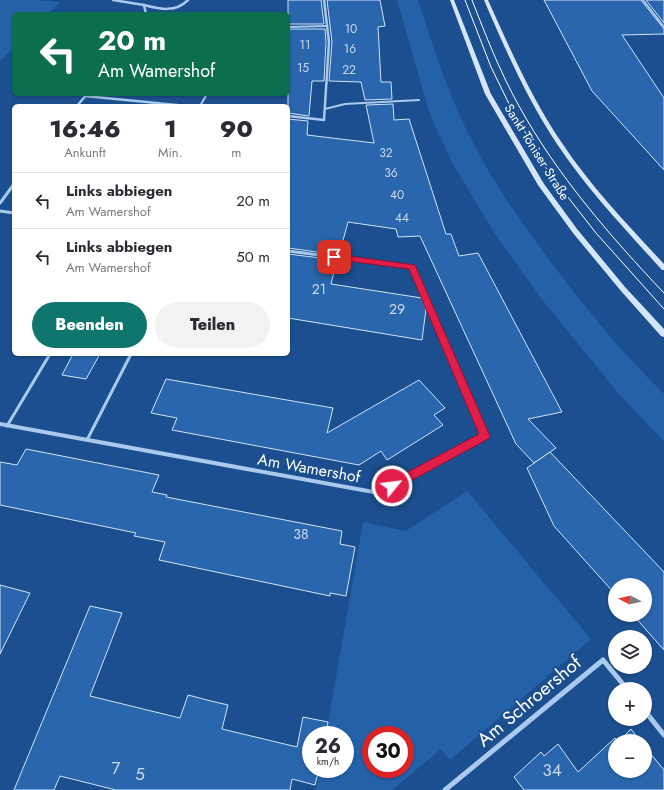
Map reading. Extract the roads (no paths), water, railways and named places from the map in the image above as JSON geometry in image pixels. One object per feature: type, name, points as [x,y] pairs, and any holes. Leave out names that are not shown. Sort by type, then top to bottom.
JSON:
[{"type":"main road","name":"Sankt Töniser Straße","points":[[452,0],[488,94],[541,185],[614,277],[664,334]]},
{"type":"main road","name":"Sankt Töniser Straße","points":[[486,0],[530,96],[559,143],[587,181],[664,268]]},
{"type":"street","points":[[113,0],[164,10],[173,10],[186,3],[188,0]]},
{"type":"street","points":[[290,116],[324,120],[329,42],[324,0]]},
{"type":"street","points":[[144,5],[146,12]]},
{"type":"street","points":[[79,104],[85,96]]},
{"type":"street","points":[[95,96],[169,104]]},
{"type":"street","points":[[0,203],[12,187]]},
{"type":"street","points":[[0,211],[12,213]]},
{"type":"street","name":"Am Wamershof","points":[[0,424],[379,493],[485,436],[412,267],[290,250]]},
{"type":"street","name":"Am Schroershof","points":[[445,790],[603,660],[621,682]]},
{"type":"street","points":[[652,720],[664,735]]},
{"type":"lane","points":[[643,0],[664,27]]},
{"type":"lane","points":[[290,27],[327,26]]},
{"type":"lane","points":[[325,109],[345,104],[420,100]]},
{"type":"lane","points":[[7,426],[49,356]]},
{"type":"lane","points":[[87,440],[130,356]]},
{"type":"tram line","points":[[465,0],[491,67],[512,110],[549,173],[596,233],[664,309]]},
{"type":"tram line","points":[[472,0],[512,93],[534,132],[567,180],[604,227],[664,293]]}]
